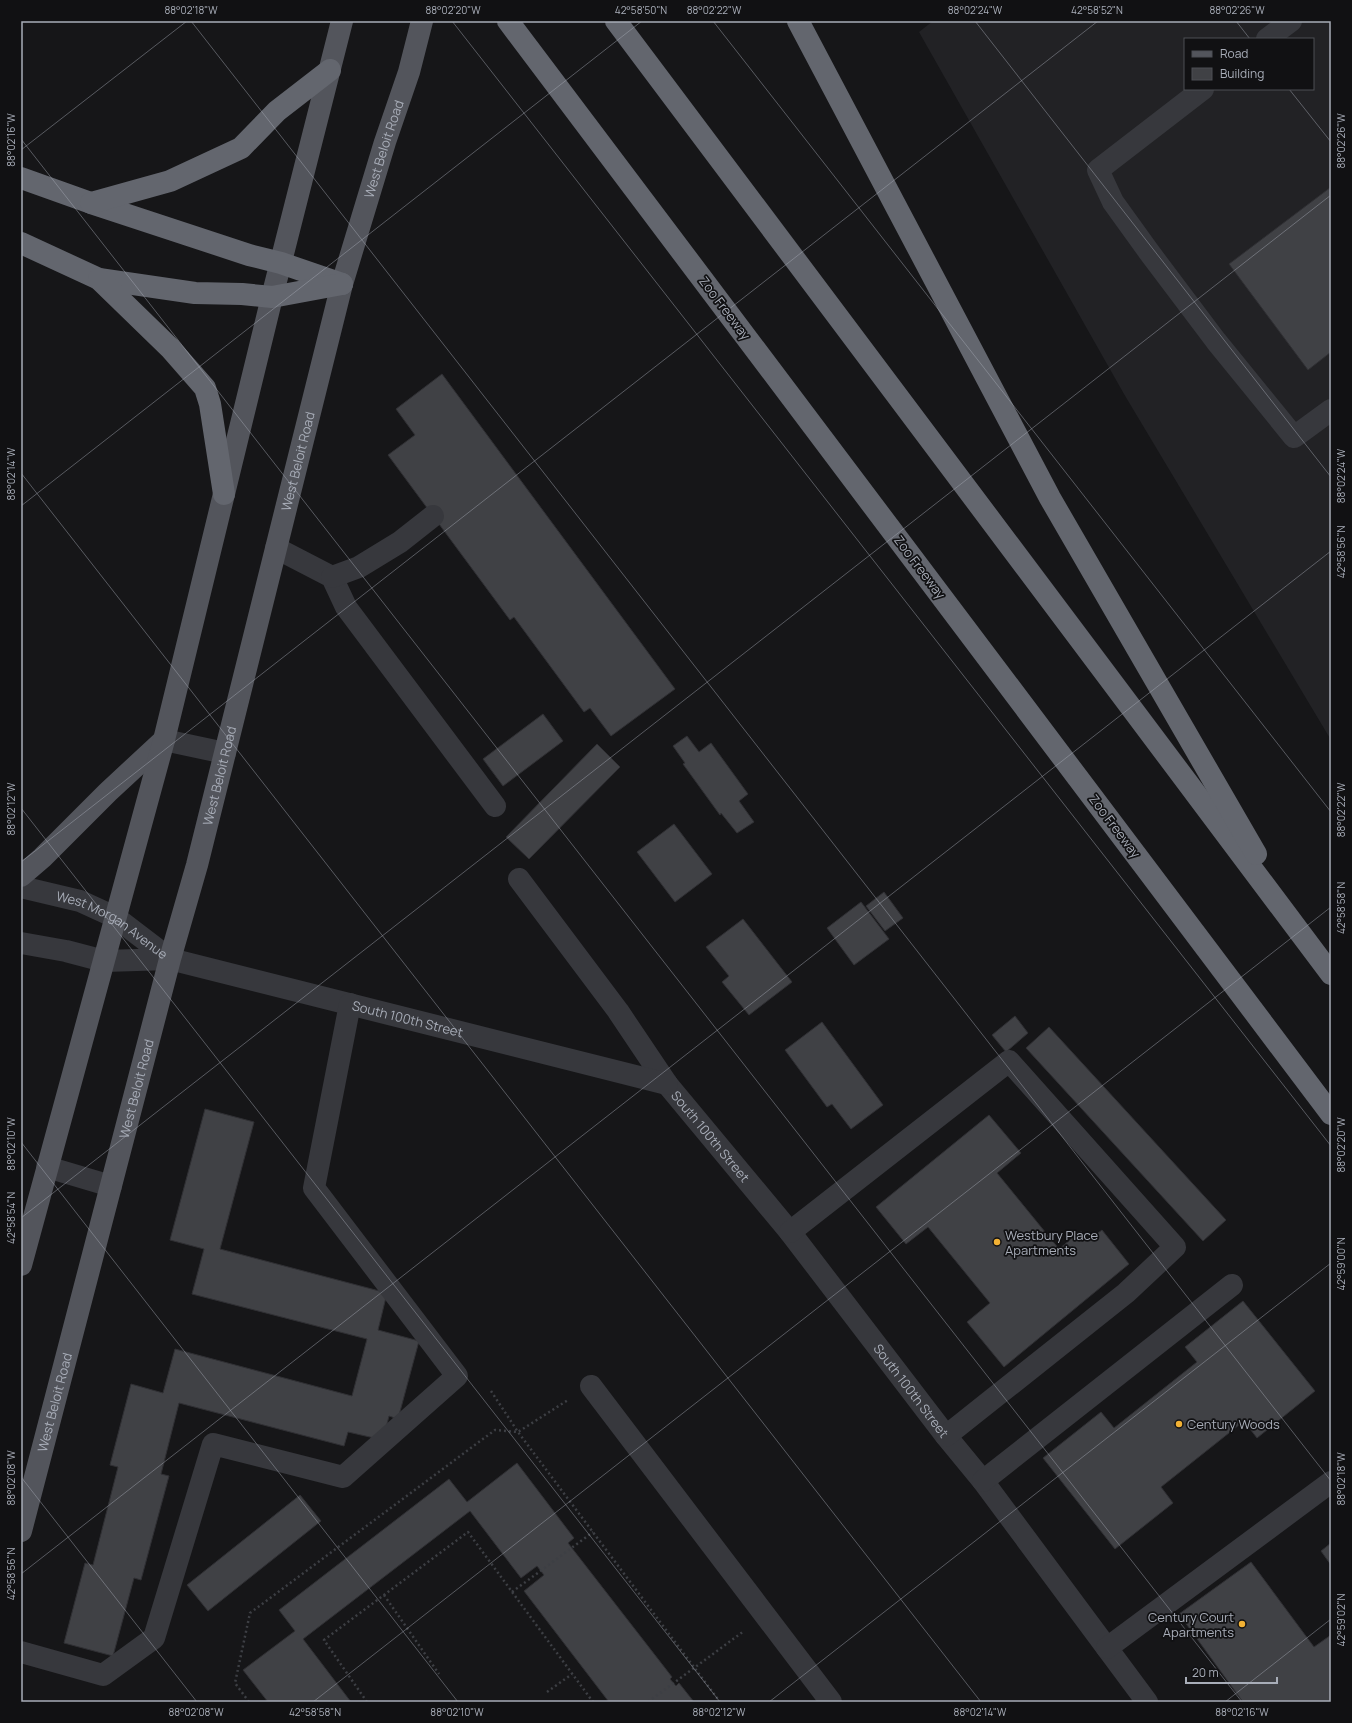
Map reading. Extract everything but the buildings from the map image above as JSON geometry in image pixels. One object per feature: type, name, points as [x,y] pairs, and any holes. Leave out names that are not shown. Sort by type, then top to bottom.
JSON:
[{"type":"highway","name":"Zoo Freeway","points":[[508,21],[1331,1114]]},
{"type":"highway","points":[[616,21],[1331,974]]},
{"type":"highway","points":[[798,21],[1050,498],[1306,940]]},
{"type":"highway","points":[[91,203],[170,181],[241,148],[277,112],[330,70]]},
{"type":"highway","points":[[21,178],[91,203],[249,255],[281,263],[342,284]]},
{"type":"highway","points":[[21,243],[100,279],[195,293],[242,294],[272,297],[342,284]]},
{"type":"highway","points":[[100,279],[170,348],[205,388],[210,404],[224,494]]},
{"type":"main road","points":[[21,1265],[46,1167],[164,740],[272,297],[342,21]]},
{"type":"main road","name":"West Beloit Road","points":[[21,1531],[170,959],[198,865],[342,284],[385,142],[409,72],[422,21]]},
{"type":"main road","points":[[21,876],[42,858],[101,798],[164,740]]},
{"type":"street","points":[[1268,38],[1291,21]]},
{"type":"street","points":[[1202,90],[1098,170],[1113,202],[1149,252],[1216,341],[1294,438],[1331,410]]},
{"type":"street","points":[[332,577],[359,567],[371,560],[400,542],[433,516]]},
{"type":"street","points":[[276,548],[332,577],[346,607],[495,806]]},
{"type":"street","points":[[164,740],[225,753]]},
{"type":"street","name":"South 100th Street","points":[[519,879],[618,1011],[668,1084],[790,1232],[946,1436],[983,1481],[1147,1702]]},
{"type":"street","name":"West Morgan Avenue","points":[[21,887],[80,901],[115,917],[170,959]]},
{"type":"street","name":"West Morgan Avenue","points":[[21,943],[66,951],[104,961],[170,959]]},
{"type":"street","name":"South 100th Street","points":[[170,959],[668,1084]]},
{"type":"street","points":[[21,1652],[103,1674],[154,1638],[213,1444],[343,1477],[457,1376],[314,1188],[350,1004]]},
{"type":"street","points":[[790,1232],[1009,1061],[1175,1247],[1126,1293],[946,1436]]},
{"type":"street","points":[[46,1167],[111,1186]]},
{"type":"street","points":[[983,1481],[1232,1285]]},
{"type":"street","points":[[591,1386],[831,1702]]},
{"type":"street","points":[[1107,1648],[1331,1482]]},
{"type":"path","points":[[249,1702],[235,1683],[250,1613],[495,1430],[518,1432],[591,1386]]},
{"type":"path","points":[[491,1391],[518,1432],[720,1702]]},
{"type":"path","points":[[367,1702],[324,1640],[468,1532],[593,1702]]},
{"type":"path","points":[[512,1592],[593,1532]]},
{"type":"path","points":[[384,1595],[439,1674]]},
{"type":"path","points":[[648,1702],[765,1616]]},
{"type":"path","points":[[547,1692],[572,1674]]},
{"type":"shaded area","points":[[933,21],[1331,21],[1331,740],[1124,394],[919,32]]},
{"type":"place","name":"Westbury Place Apartments","points":[[997,1242]]},
{"type":"place","name":"Century Woods","points":[[1179,1424]]},
{"type":"place","name":"Century Court Apartments","points":[[1242,1624]]}]
